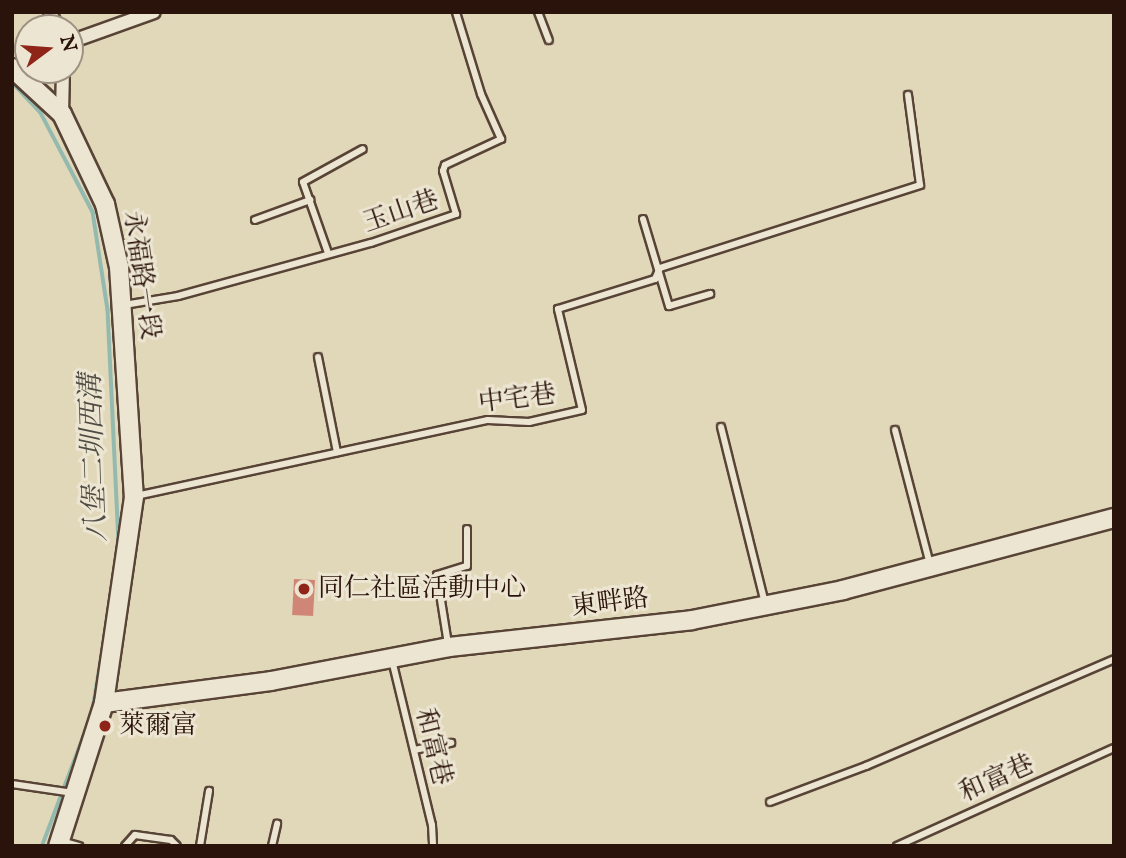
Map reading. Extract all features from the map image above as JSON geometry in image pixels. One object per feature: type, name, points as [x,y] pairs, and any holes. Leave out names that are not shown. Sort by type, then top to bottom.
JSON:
[{"type":"street","points":[[84,37],[154,12]]},
{"type":"street","name":"永福路一段","points":[[12,68],[62,114],[106,204],[119,267],[119,306],[134,497],[104,703],[66,792],[59,843]]},
{"type":"street","points":[[62,114],[63,84]]},
{"type":"street","name":"東畔路","points":[[104,703],[271,681],[449,647],[692,620],[931,566],[1114,518]]},
{"type":"lane","name":"玉山巷","points":[[119,306],[178,296],[371,243],[456,214],[443,171],[445,165],[501,139],[481,94],[456,12]]},
{"type":"lane","points":[[538,12],[549,40]]},
{"type":"lane","name":"中宅巷","points":[[134,497],[488,420],[529,422],[582,410],[558,309],[658,275],[660,268],[920,185],[908,95]]},
{"type":"lane","points":[[328,253],[303,182],[363,149]]},
{"type":"lane","points":[[255,220],[310,200]]},
{"type":"lane","points":[[643,219],[669,306],[710,294]]},
{"type":"lane","points":[[318,357],[337,452]]},
{"type":"lane","points":[[721,427],[766,605]]},
{"type":"lane","points":[[895,430],[931,566]]},
{"type":"lane","points":[[449,647],[437,575],[467,566],[467,529]]},
{"type":"lane","name":"和富巷","points":[[391,657],[432,825],[433,846]]},
{"type":"lane","points":[[771,802],[866,766],[1114,659]]},
{"type":"lane","points":[[414,750],[451,743]]},
{"type":"lane","name":"和富巷","points":[[897,846],[1114,748]]},
{"type":"lane","points":[[12,785],[66,792]]},
{"type":"lane","points":[[200,846],[209,791]]},
{"type":"lane","points":[[272,846],[276,824]]},
{"type":"lane","points":[[125,846],[135,835],[171,840],[177,846]]},
{"type":"lane","points":[[59,843],[79,846]]},
{"type":"building","name":"同仁社區活動中心","points":[[294,579],[315,580],[313,616],[292,615]]},
{"type":"waterway","name":"八堡二圳西溝","points":[[12,82],[41,113],[93,212],[108,310],[119,540]]},
{"type":"waterway","name":"八堡二圳西溝","points":[[92,713],[105,634]]},
{"type":"waterway","name":"八堡二圳西溝","points":[[42,846],[87,727]]},
{"type":"place","name":"同仁社區活動中心","points":[[304,589]]},
{"type":"place","name":"萊爾富","points":[[105,726]]}]
